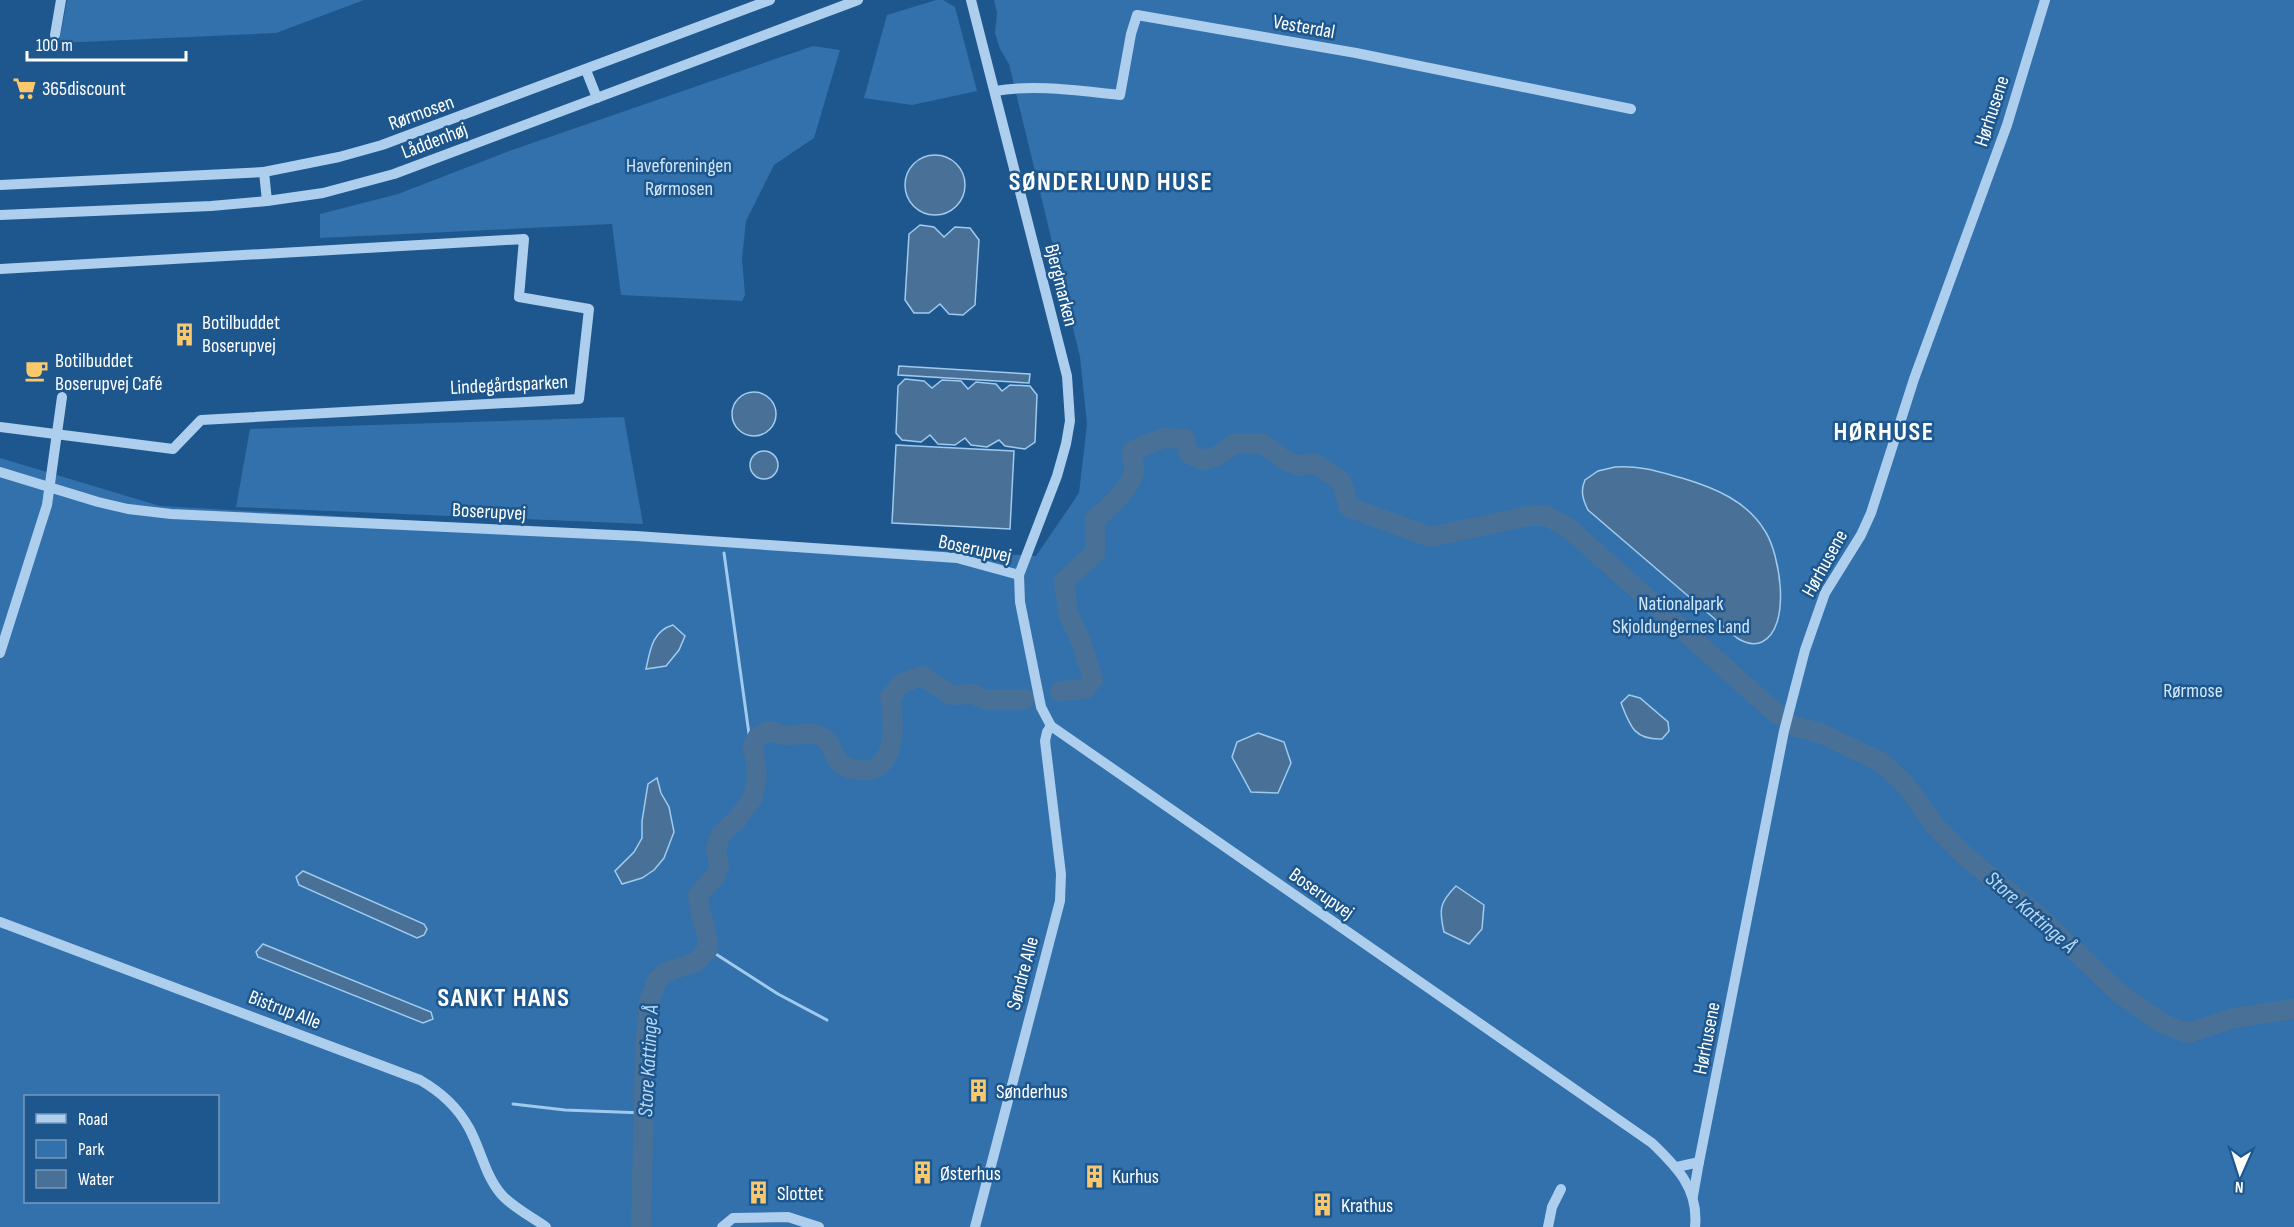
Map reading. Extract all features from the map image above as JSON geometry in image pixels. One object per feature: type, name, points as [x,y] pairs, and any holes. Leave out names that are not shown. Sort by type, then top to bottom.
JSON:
[{"type":"street","points":[[55,34],[61,0]]},
{"type":"street","name":"Rørmosen","points":[[0,185],[264,172],[339,157],[382,145],[770,0]]},
{"type":"street","name":"Låddenhøj","points":[[0,215],[211,206],[324,193],[394,174],[858,0]]},
{"type":"street","name":"Bjergmarken","points":[[971,0],[1067,376],[1070,397],[1070,421],[1060,465],[1019,576]]},
{"type":"street","name":"Hørhusene","points":[[1693,1196],[1784,731],[1805,650],[1825,592],[1861,535],[1871,513],[1914,379],[2007,125],[2045,0]]},
{"type":"street","name":"Vesterdal","points":[[995,91],[1011,88],[1058,89],[1120,95],[1131,34],[1137,15],[1356,53],[1631,109]]},
{"type":"street","points":[[586,70],[597,98]]},
{"type":"street","points":[[264,172],[267,201]]},
{"type":"street","name":"Lindegårdsparken","points":[[0,269],[524,239],[519,297],[589,309],[579,399],[201,420],[173,449],[0,428]]},
{"type":"street","points":[[0,653],[50,488],[63,397]]},
{"type":"street","name":"Boserupvej","points":[[0,472],[128,509],[171,514],[636,536],[957,558],[1019,576],[1020,602],[1041,707],[1051,726],[1652,1143],[1677,1167],[1693,1196],[1695,1227]]},
{"type":"street","name":"Søndre Alle","points":[[975,1227],[1060,901],[1061,874],[1046,741],[1047,732],[1051,726]]},
{"type":"street","name":"Bistrup Alle","points":[[0,922],[420,1080],[440,1092],[456,1108],[469,1128],[490,1178],[503,1196],[546,1227]]},
{"type":"street","points":[[1677,1167],[1699,1162]]},
{"type":"street","points":[[1548,1227],[1552,1207],[1561,1190]]},
{"type":"street","points":[[722,1227],[733,1218],[788,1217],[819,1227]]},
{"type":"green space","points":[[67,0],[364,0],[276,33],[59,43]]},
{"type":"green space","points":[[936,0],[943,0],[955,7],[977,91],[912,105],[864,98],[887,15]]},
{"type":"green space","name":"Nationalpark Skjoldungernes Land","points":[[994,0],[2294,0],[2294,1227],[0,1227],[0,458],[160,506],[1036,556],[1079,493],[1087,424],[1080,357],[1009,64],[1000,49],[995,33],[997,13]]},
{"type":"green space","name":"Haveforeningen Rørmosen","points":[[813,46],[840,50],[814,138],[774,165],[746,221],[742,259],[745,295],[742,301],[621,295],[612,224],[320,238],[320,214],[398,194],[512,150]]},
{"type":"green space","points":[[624,417],[643,524],[236,507],[250,429]]},
{"type":"water","points":[[935,155],[952,160],[960,168],[965,185],[960,202],[952,210],[935,215],[918,210],[910,202],[905,185],[910,168],[918,160]]},
{"type":"water","points":[[920,225],[934,227],[944,237],[955,227],[970,228],[979,240],[975,305],[963,315],[949,314],[940,304],[929,313],[914,313],[905,300],[909,234]]},
{"type":"water","points":[[899,366],[1030,374],[1029,383],[898,375]]},
{"type":"water","points":[[905,379],[924,381],[932,388],[942,380],[961,381],[968,389],[976,382],[996,384],[1002,391],[1010,385],[1030,386],[1037,395],[1035,442],[1025,449],[1005,446],[999,440],[987,447],[971,445],[965,438],[955,445],[938,444],[930,435],[921,442],[902,440],[896,433],[898,386]]},
{"type":"water","points":[[754,392],[770,398],[776,414],[770,430],[754,436],[738,430],[732,414],[738,398]]},
{"type":"water","points":[[896,445],[1014,451],[1010,529],[892,523]]},
{"type":"water","points":[[764,451],[774,455],[778,465],[774,475],[764,479],[754,475],[750,465],[754,455]]},
{"type":"water","points":[[1615,467],[1649,469],[1706,486],[1740,504],[1758,521],[1765,531],[1775,556],[1780,590],[1777,622],[1771,634],[1762,642],[1752,644],[1737,638],[1588,510],[1583,495],[1585,480],[1598,471]]},
{"type":"water","points":[[673,625],[685,636],[679,650],[666,666],[646,669],[656,637]]},
{"type":"water","points":[[1629,695],[1640,698],[1668,722],[1669,731],[1662,739],[1645,737],[1634,730],[1621,703]]},
{"type":"water","points":[[1258,733],[1284,742],[1291,763],[1278,793],[1251,792],[1232,757],[1237,742]]},
{"type":"water","points":[[657,778],[661,793],[669,807],[674,832],[664,858],[654,870],[642,878],[622,884],[615,871],[634,852],[642,838],[642,821],[648,784]]},
{"type":"water","points":[[303,871],[424,924],[427,929],[424,935],[417,938],[299,885],[296,877]]},
{"type":"water","points":[[1456,886],[1484,905],[1482,929],[1469,944],[1444,932],[1441,918],[1443,902]]},
{"type":"water","points":[[263,944],[431,1012],[433,1019],[423,1023],[258,957],[256,952]]},
{"type":"waterway","name":"Store Kattinge Å","points":[[1060,691],[1085,689],[1093,679],[1081,642],[1068,613],[1064,581],[1095,553],[1095,519],[1113,504],[1129,484],[1134,471],[1132,451],[1163,438],[1185,439],[1189,454],[1203,460],[1218,456],[1236,443],[1262,443],[1284,460],[1300,466],[1314,463],[1342,482],[1349,507],[1430,537],[1529,516],[1547,516],[1571,530],[1778,715]]},
{"type":"waterway","points":[[724,553],[749,734],[753,745]]},
{"type":"waterway","name":"Store Kattinge Å","points":[[641,1227],[645,1051],[649,1002],[657,980],[666,972],[696,962],[708,949],[698,895],[716,876],[719,865],[716,848],[721,834],[737,820],[753,797],[757,775],[753,745],[758,736],[770,731],[783,735],[820,736],[828,742],[843,766],[860,770],[872,769],[881,764],[891,744],[893,719],[890,697],[902,683],[922,676],[951,695],[973,694],[986,700],[1025,699]]},
{"type":"waterway","name":"Store Kattinge Å","points":[[1793,726],[1820,733],[1881,762],[1904,783],[1937,828],[1964,855],[2043,920],[2118,992],[2163,1024],[2188,1033],[2233,1018],[2294,1009]]},
{"type":"waterway","points":[[708,949],[778,994],[827,1020]]},
{"type":"waterway","points":[[513,1104],[565,1110],[644,1113]]},
{"type":"place","name":"365discount","points":[[24,88]]},
{"type":"place","name":"Botilbuddet Boserupvej","points":[[184,334]]},
{"type":"place","name":"Botilbuddet Boserupvej Café","points":[[37,371]]},
{"type":"place","name":"Sønderhus","points":[[978,1091]]},
{"type":"place","name":"Østerhus","points":[[922,1173]]},
{"type":"place","name":"Kurhus","points":[[1094,1176]]},
{"type":"place","name":"Slottet","points":[[759,1193]]},
{"type":"place","name":"Krathus","points":[[1323,1205]]},
{"type":"district","name":"SØNDERLUND HUSE","points":[[1111,181]]},
{"type":"district","name":"HØRHUSE","points":[[1884,431]]},
{"type":"district","name":"SANKT HANS","points":[[504,997]]},
{"type":"park label","name":"Rørmose","points":[[2193,690]]}]
